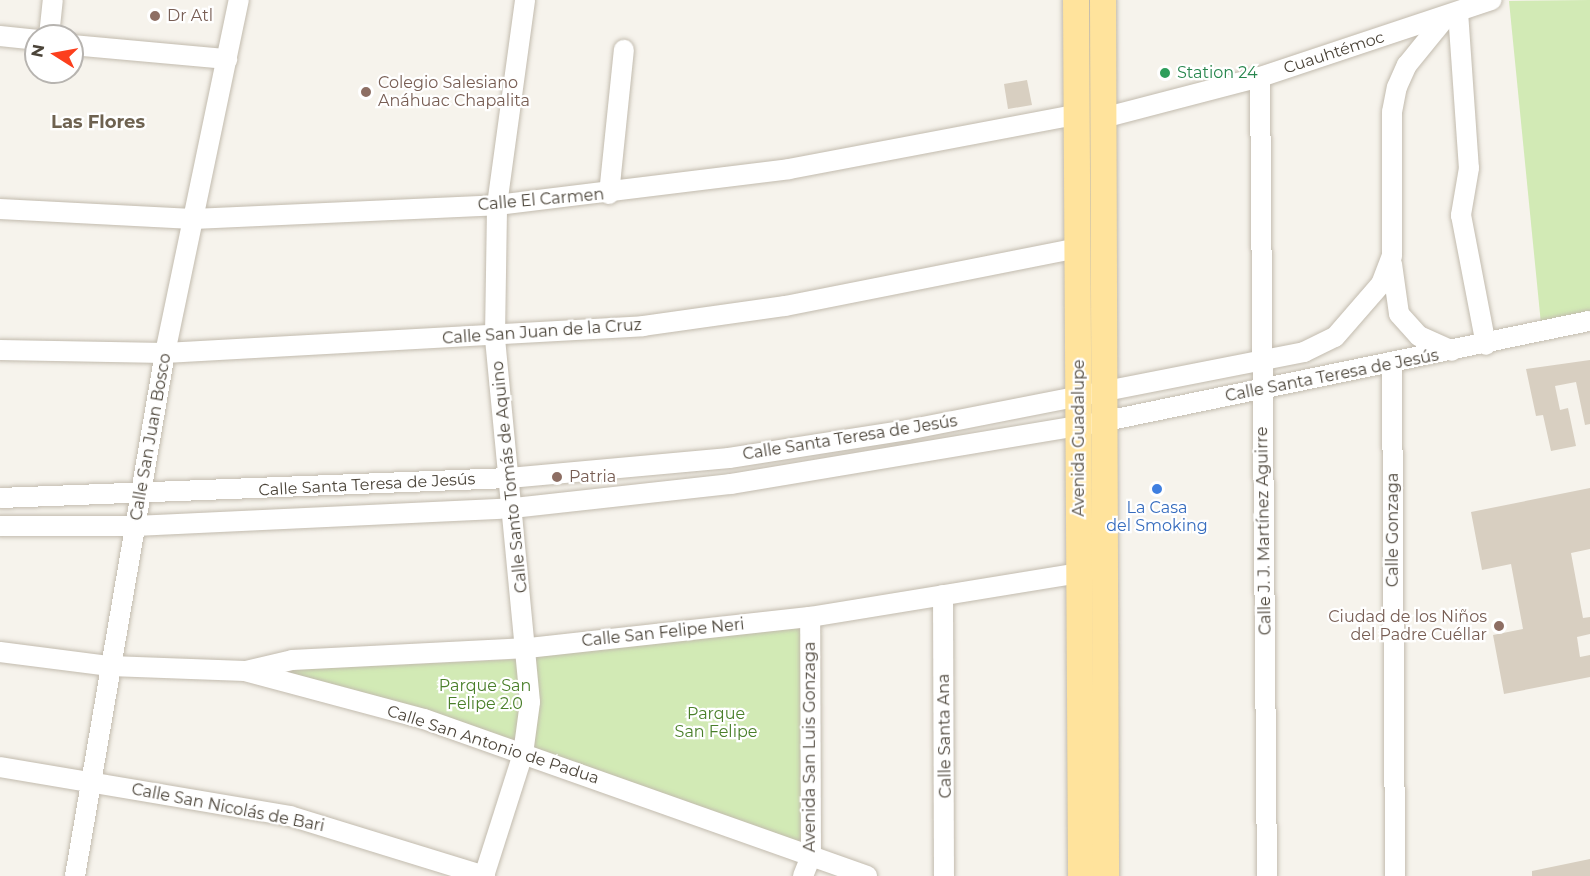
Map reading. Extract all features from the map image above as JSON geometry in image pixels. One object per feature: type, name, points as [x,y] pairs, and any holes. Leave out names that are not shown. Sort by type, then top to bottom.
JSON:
[{"type":"main road","name":"Avenida Guadalupe","points":[[1076,0],[1081,876]]},
{"type":"main road","name":"Avenida Guadalupe","points":[[1102,0],[1106,421],[1106,876]]},
{"type":"street","points":[[50,24],[53,0]]},
{"type":"street","name":"Calle San Juan Bosco","points":[[75,876],[165,353],[239,0]]},
{"type":"street","name":"Calle Santo Tomás de Aquino","points":[[484,876],[523,754],[530,702],[528,648],[495,336],[497,205],[525,0]]},
{"type":"street","name":"Cuauhtémoc","points":[[1103,118],[1260,77],[1492,0]]},
{"type":"street","points":[[1452,14],[1469,168],[1461,215],[1486,345]]},
{"type":"street","name":"Calle Santa Teresa de Jesús","points":[[0,498],[141,496],[510,478],[729,458],[1080,398],[1105,391],[1304,352],[1335,337],[1365,308],[1392,256],[1392,112],[1397,87],[1412,57],[1452,14]]},
{"type":"street","points":[[0,36],[24,39]]},
{"type":"street","points":[[84,46],[227,59]]},
{"type":"street","points":[[609,194],[624,50]]},
{"type":"street","name":"Calle J. J. Martínez Aguirre","points":[[1260,77],[1267,876]]},
{"type":"street","name":"Calle El Carmen","points":[[0,209],[193,219],[497,205],[609,194],[789,169],[1076,115]]},
{"type":"street","name":"Calle San Juan de la Cruz","points":[[0,350],[165,353],[643,326],[785,306],[1078,249]]},
{"type":"street","points":[[1392,256],[1400,314],[1419,336],[1452,351]]},
{"type":"street","name":"Calle Santa Teresa de Jesús","points":[[0,526],[135,526],[513,508],[731,484],[1106,421],[1486,345],[1590,321]]},
{"type":"street","name":"Calle Gonzaga","points":[[1392,364],[1395,876]]},
{"type":"street","name":"Calle San Felipe Neri","points":[[245,672],[292,660],[528,648],[810,617],[1079,573]]},
{"type":"street","name":"Calle Santa Ana","points":[[943,595],[944,876]]},
{"type":"street","name":"Avenida San Luis Gonzaga","points":[[803,876],[811,856],[810,617]]},
{"type":"street","name":"Calle San Antonio de Padua","points":[[0,652],[110,666],[245,672],[424,719],[867,876]]},
{"type":"street","name":"Calle San Nicolás de Bari","points":[[0,767],[290,816],[484,876]]},
{"type":"green space","points":[[1590,0],[1590,313],[1541,324],[1509,1]]},
{"type":"green space","name":"Parque San Felipe","points":[[805,623],[808,853],[526,748],[532,652]]},
{"type":"green space","name":"Parque San Felipe 2.0","points":[[518,659],[519,742],[263,671]]},
{"type":"building","points":[[1027,80],[1032,105],[1008,109],[1004,84]]},
{"type":"building","points":[[1590,360],[1590,424],[1585,425],[1576,382],[1555,386],[1560,410],[1568,408],[1576,446],[1551,451],[1543,415],[1536,416],[1526,369]]},
{"type":"building","points":[[1590,488],[1590,549],[1571,553],[1583,618],[1590,617],[1590,634],[1577,637],[1580,657],[1590,655],[1590,677],[1504,694],[1493,635],[1523,629],[1511,564],[1482,570],[1471,512]]},
{"type":"building","points":[[1590,859],[1590,876],[1532,876],[1532,871]]},
{"type":"place","name":"Dr Atl","points":[[155,16]]},
{"type":"place","name":"Station 24","points":[[1165,73]]},
{"type":"place","name":"Colegio Salesiano Anáhuac Chapalita","points":[[366,92]]},
{"type":"place","name":"Patria","points":[[557,477]]},
{"type":"place","name":"La Casa del Smoking","points":[[1157,489]]},
{"type":"place","name":"Ciudad de los Niños del Padre Cuéllar","points":[[1499,626]]},
{"type":"district","name":"Las Flores","points":[[98,122]]}]
